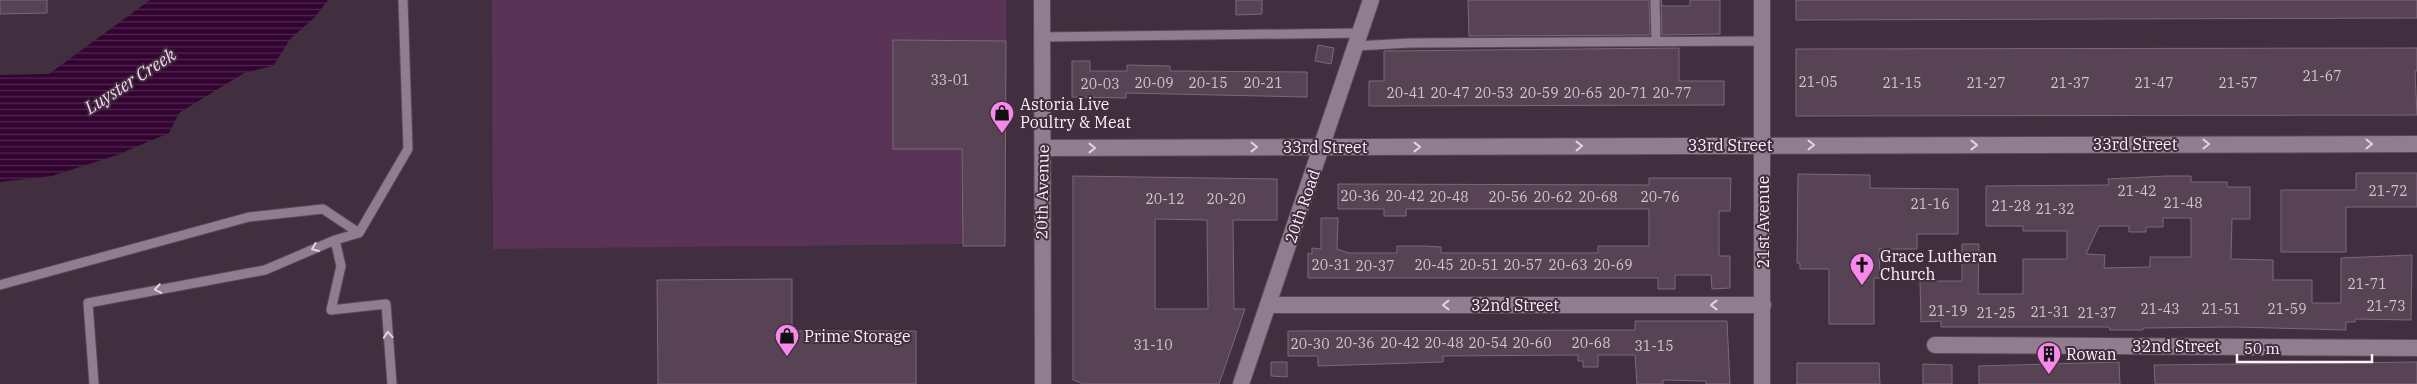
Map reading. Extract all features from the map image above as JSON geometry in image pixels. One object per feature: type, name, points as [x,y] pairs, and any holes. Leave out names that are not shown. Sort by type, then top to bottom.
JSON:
[{"type":"street","name":"20th Avenue","points":[[1042,0],[1043,384]]},
{"type":"street","name":"20th Road","points":[[1242,384],[1371,0]]},
{"type":"street","name":"21st Avenue","points":[[1762,0],[1762,384]]},
{"type":"street","name":"33rd Street","points":[[1043,148],[2417,144]]},
{"type":"street","name":"32nd Street","points":[[1268,305],[1763,305]]},
{"type":"street","name":"32nd Street","points":[[1935,345],[2417,348]]},
{"type":"lane","points":[[94,384],[88,303],[265,270],[335,240],[360,233],[408,149],[403,0]]},
{"type":"lane","points":[[1655,0],[1656,41]]},
{"type":"lane","points":[[1042,37],[1358,39],[1410,43],[1762,40]]},
{"type":"lane","points":[[0,285],[249,217],[323,209],[360,233]]},
{"type":"lane","points":[[335,240],[340,266],[332,310],[386,304],[392,384]]},
{"type":"shaded area","points":[[492,0],[1006,0],[1006,41],[893,40],[893,149],[961,149],[962,244],[493,249]]},
{"type":"water","name":"Luyster Creek","points":[[150,0],[328,0],[314,18],[291,38],[273,66],[244,73],[179,113],[169,133],[117,155],[52,176],[0,182],[0,75],[49,74]]},
{"type":"building","points":[[0,0],[47,0],[47,13],[0,14]]},
{"type":"building","points":[[1236,0],[1262,0],[1262,14],[1236,15]]},
{"type":"building","points":[[1468,0],[1649,0],[1650,35],[1469,36]]},
{"type":"building","points":[[1661,0],[1662,6],[1690,6],[1690,0],[1720,0],[1720,34],[1662,35]]},
{"type":"building","points":[[1796,0],[2417,0],[2417,18],[1796,20]]},
{"type":"building","points":[[893,40],[1006,41],[1005,246],[963,246],[962,149],[893,149]]},
{"type":"building","points":[[1318,45],[1334,48],[1331,64],[1315,61]]},
{"type":"building","points":[[1679,48],[1679,81],[1724,81],[1724,105],[1369,106],[1369,81],[1384,81],[1384,51]]},
{"type":"building","points":[[2417,48],[2417,71],[2415,71],[2417,115],[1796,116],[1796,49]]},
{"type":"building","points":[[1072,61],[1090,61],[1090,71],[1127,71],[1127,65],[1170,66],[1170,71],[1307,72],[1307,97],[1126,93],[1126,98],[1072,97]]},
{"type":"building","points":[[2356,173],[2417,173],[2417,207],[2346,207],[2346,252],[2281,252],[2281,190],[2356,190]]},
{"type":"building","points":[[1798,174],[1870,175],[1870,188],[1958,189],[1958,234],[1917,234],[1917,249],[1879,249],[1880,278],[1874,278],[1874,324],[1829,324],[1829,269],[1800,269],[1800,263],[1797,263]]},
{"type":"building","points":[[1073,176],[1277,179],[1277,220],[1233,220],[1234,309],[1245,309],[1219,384],[1084,384],[1073,380]],"holes":[[[1155,219],[1207,220],[1208,309],[1155,309]]]},
{"type":"building","points":[[2191,176],[2191,182],[2227,182],[2227,187],[2250,187],[2250,219],[2232,219],[2231,259],[2273,260],[2273,280],[2312,280],[2312,303],[2341,303],[2341,258],[2412,255],[2411,320],[2355,319],[2355,322],[2346,322],[2346,330],[2236,327],[2110,330],[2109,327],[1941,327],[1941,321],[1921,322],[1920,281],[1962,281],[1962,244],[1979,244],[1978,294],[2023,294],[2023,259],[2067,259],[2067,231],[2023,231],[2023,226],[1986,226],[1986,186],[2109,185],[2108,179]],"holes":[[[2163,218],[2191,218],[2191,257],[2150,257],[2150,267],[2104,268],[2105,255],[2086,254],[2099,226],[2129,226],[2129,232],[2146,232],[2146,227],[2163,227]]]},
{"type":"building","points":[[1649,178],[1731,178],[1730,211],[1719,211],[1719,256],[1730,256],[1730,288],[1712,289],[1711,275],[1675,275],[1675,289],[1658,289],[1658,278],[1308,278],[1308,253],[1312,254],[1312,248],[1321,249],[1321,218],[1338,218],[1337,249],[1349,253],[1397,253],[1397,246],[1441,247],[1441,253],[1598,253],[1598,246],[1649,246],[1649,209],[1406,209],[1406,216],[1384,216],[1384,209],[1338,209],[1338,184],[1649,185]]},
{"type":"building","name":"Prime Storage","points":[[792,279],[792,331],[916,331],[916,384],[658,384],[657,280]]},
{"type":"building","points":[[1635,321],[1727,321],[1730,384],[1706,384],[1706,381],[1663,380],[1663,384],[1637,384],[1635,355],[1598,355],[1598,367],[1583,367],[1583,361],[1578,361],[1578,355],[1443,356],[1443,362],[1318,366],[1318,356],[1288,356],[1288,331],[1635,330]]},
{"type":"building","points":[[1271,362],[1287,362],[1287,377],[1271,376]]},
{"type":"building","name":"Rowan","points":[[2119,362],[2120,384],[1979,384],[1979,366]]},
{"type":"building","points":[[2417,362],[2417,384],[2155,384],[2154,365]]},
{"type":"building","points":[[1797,363],[1879,363],[1880,384],[1797,384]]},
{"type":"building","points":[[1923,364],[1952,365],[1952,384],[1923,384]]},
{"type":"place","name":"Astoria Live Poultry & Meat","points":[[1002,134]]},
{"type":"place","name":"Grace Lutheran Church","points":[[1862,286]]},
{"type":"place","name":"Prime Storage","points":[[787,357]]},
{"type":"place","name":"Rowan","points":[[2049,375]]}]
